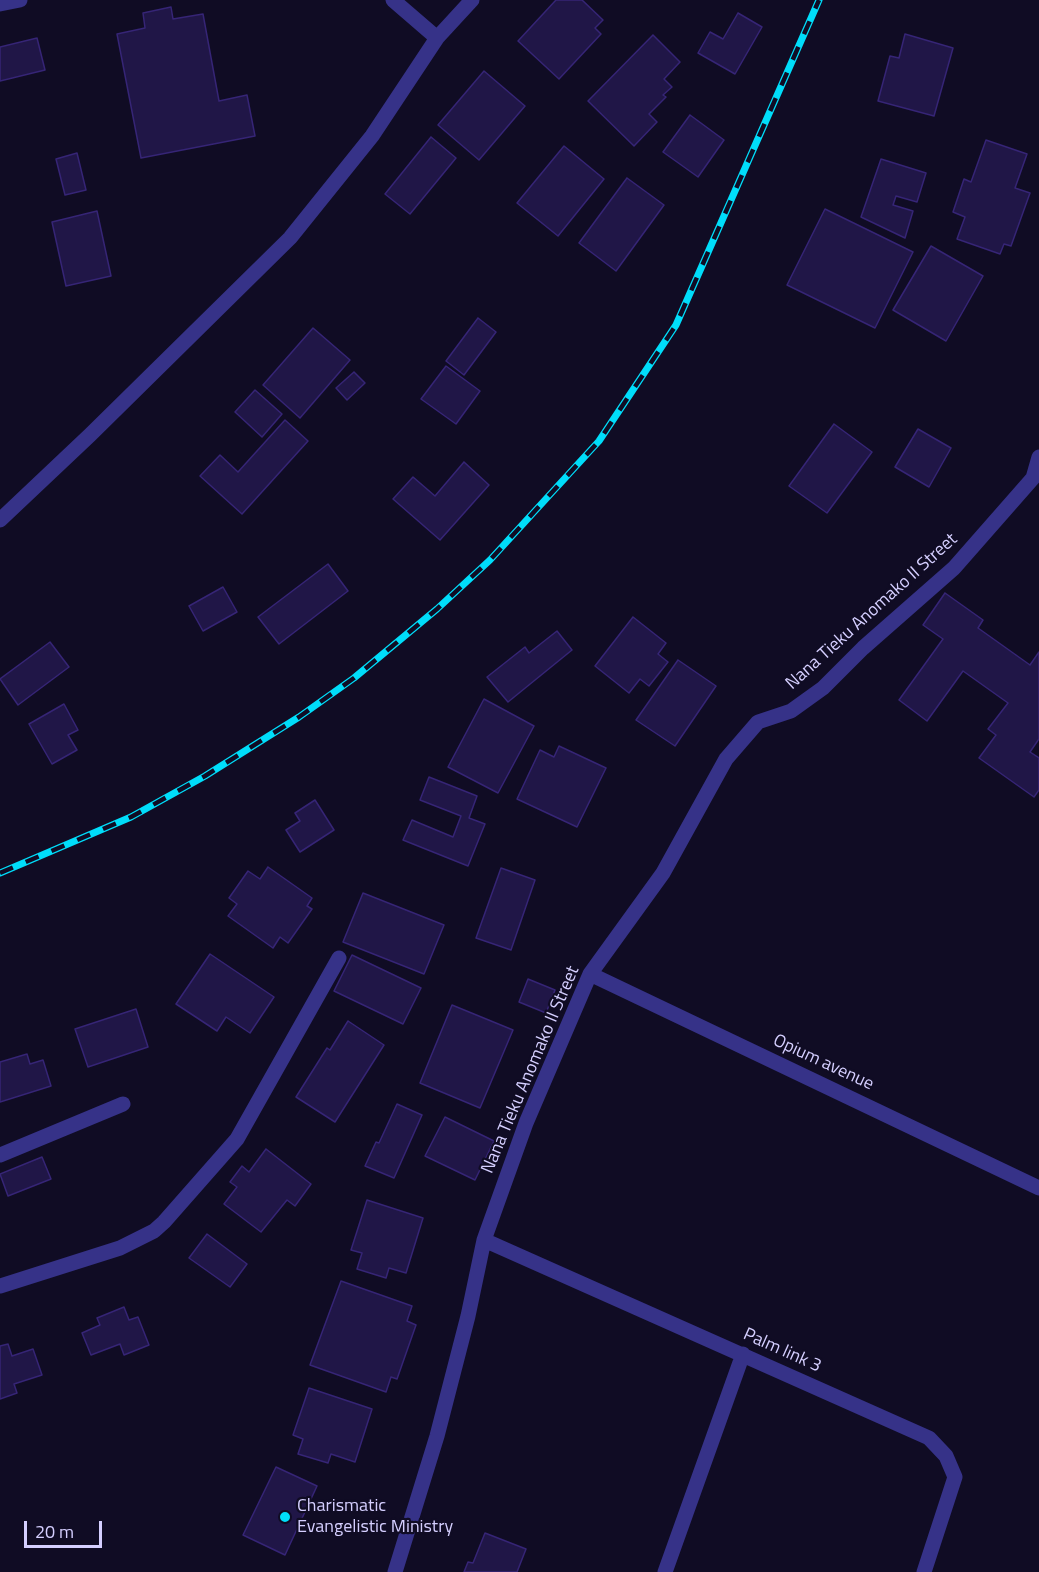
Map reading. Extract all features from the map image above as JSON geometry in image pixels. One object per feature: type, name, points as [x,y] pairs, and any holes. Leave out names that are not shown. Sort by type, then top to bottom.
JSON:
[{"type":"street","points":[[0,4],[20,0]]},
{"type":"street","points":[[393,0],[437,38]]},
{"type":"street","points":[[0,520],[90,435],[290,238],[372,136],[437,38],[472,0]]},
{"type":"street","name":"Nana Tieku Anomako II Street","points":[[395,1572],[437,1436],[468,1316],[484,1240],[526,1123],[590,974],[663,873],[726,759],[758,722],[791,711],[823,688],[863,648],[954,568],[1036,480],[1039,458]]},
{"type":"street","points":[[0,1286],[120,1248],[154,1231],[164,1222],[237,1139],[339,958]]},
{"type":"street","name":"Opium avenue","points":[[590,974],[1039,1188]]},
{"type":"street","points":[[0,1155],[123,1104]]},
{"type":"street","name":"Palm link 3","points":[[484,1240],[929,1438],[946,1456],[955,1477],[924,1572]]},
{"type":"street","points":[[665,1572],[743,1354]]},
{"type":"building","points":[[556,0],[582,0],[603,20],[595,28],[601,34],[559,79],[518,41]]},
{"type":"building","points":[[171,7],[173,19],[203,14],[219,101],[247,95],[255,136],[141,158],[117,34],[145,28],[143,13]]},
{"type":"building","points":[[738,13],[762,27],[735,74],[698,53],[710,32],[723,39]]},
{"type":"building","points":[[905,34],[953,48],[934,116],[878,101],[890,56],[899,58]]},
{"type":"building","points":[[653,35],[680,62],[664,79],[672,87],[663,95],[666,97],[649,114],[657,122],[634,146],[588,101]]},
{"type":"building","points":[[37,38],[45,70],[0,81],[0,47]]},
{"type":"building","points":[[484,71],[525,106],[479,160],[438,125]]},
{"type":"building","points":[[690,115],[724,140],[698,177],[663,152]]},
{"type":"building","points":[[431,137],[456,158],[410,214],[385,194]]},
{"type":"building","points":[[986,140],[1027,154],[1015,188],[1030,193],[1011,246],[1004,244],[1000,254],[957,239],[965,217],[953,212],[964,179],[971,182]]},
{"type":"building","points":[[564,146],[604,179],[558,236],[517,203]]},
{"type":"building","points":[[77,153],[86,190],[65,195],[56,159]]},
{"type":"building","points":[[881,159],[926,173],[917,202],[896,196],[893,205],[913,211],[905,238],[861,217]]},
{"type":"building","points":[[627,178],[664,205],[616,271],[579,243]]},
{"type":"building","points":[[825,209],[913,252],[875,328],[787,285]]},
{"type":"building","points":[[97,211],[111,276],[66,286],[52,222]]},
{"type":"building","points":[[931,246],[983,276],[946,341],[893,310]]},
{"type":"building","points":[[478,318],[496,332],[464,375],[446,361]]},
{"type":"building","points":[[313,328],[350,360],[300,418],[263,385]]},
{"type":"building","points":[[446,366],[480,391],[456,424],[421,399]]},
{"type":"building","points":[[354,372],[365,383],[347,400],[336,388]]},
{"type":"building","points":[[255,390],[282,414],[262,437],[235,412]]},
{"type":"building","points":[[285,420],[308,441],[242,514],[200,476],[220,455],[238,472]]},
{"type":"building","points":[[834,424],[872,452],[827,513],[789,486]]},
{"type":"building","points":[[918,429],[951,448],[929,487],[895,467]]},
{"type":"building","points":[[464,462],[489,485],[440,540],[393,499],[413,477],[435,496]]},
{"type":"building","points":[[328,564],[348,591],[279,644],[258,617]]},
{"type":"building","points":[[223,587],[237,612],[203,631],[189,606]]},
{"type":"building","points":[[945,593],[983,620],[978,628],[1030,665],[1039,652],[1039,739],[1030,752],[1039,758],[1039,790],[1034,797],[979,758],[996,735],[988,729],[1008,703],[963,671],[927,721],[899,700],[943,639],[923,625]]},
{"type":"building","points":[[633,617],[666,643],[658,654],[668,662],[649,686],[640,679],[629,693],[595,666]]},
{"type":"building","points":[[557,631],[572,650],[508,702],[487,677],[525,647],[529,653]]},
{"type":"building","points":[[50,642],[69,667],[18,705],[0,679]]},
{"type":"building","points":[[678,660],[716,686],[675,746],[636,720]]},
{"type":"building","points":[[484,699],[534,726],[498,793],[448,767]]},
{"type":"building","points":[[64,704],[78,730],[68,735],[77,750],[52,764],[29,724]]},
{"type":"building","points":[[559,746],[606,768],[577,827],[517,799],[540,750],[554,757]]},
{"type":"building","points":[[429,777],[477,796],[469,818],[485,824],[468,866],[403,840],[412,820],[453,837],[461,816],[420,800]]},
{"type":"building","points":[[315,800],[334,830],[300,852],[286,830],[300,821],[295,813]]},
{"type":"building","points":[[268,867],[312,898],[307,906],[312,909],[288,943],[280,937],[273,948],[228,916],[237,904],[229,898],[248,871],[260,879]]},
{"type":"building","points":[[501,868],[535,880],[511,950],[476,938]]},
{"type":"building","points":[[363,893],[444,925],[424,974],[343,942]]},
{"type":"building","points":[[210,954],[274,997],[250,1033],[226,1017],[217,1031],[176,1004]]},
{"type":"building","points":[[352,955],[421,988],[403,1024],[334,991]]},
{"type":"building","points":[[528,979],[555,990],[546,1013],[519,1002]]},
{"type":"building","points":[[452,1005],[513,1030],[480,1108],[420,1083]]},
{"type":"building","points":[[136,1009],[148,1047],[88,1067],[75,1029]]},
{"type":"building","points":[[348,1021],[384,1045],[335,1122],[296,1097],[327,1048],[330,1050]]},
{"type":"building","points":[[27,1054],[30,1064],[43,1060],[51,1086],[0,1102],[0,1062]]},
{"type":"building","points":[[397,1104],[422,1115],[394,1178],[365,1166],[376,1142],[379,1143]]},
{"type":"building","points":[[445,1117],[494,1141],[475,1180],[425,1156]]},
{"type":"building","points":[[266,1149],[311,1184],[295,1206],[287,1200],[261,1232],[224,1204],[237,1187],[230,1182],[242,1166],[249,1172]]},
{"type":"building","points":[[42,1157],[51,1179],[8,1196],[0,1174]]},
{"type":"building","points":[[367,1200],[423,1218],[406,1273],[389,1268],[386,1278],[357,1269],[362,1253],[351,1250]]},
{"type":"building","points":[[207,1234],[247,1264],[230,1287],[189,1258]]},
{"type":"building","points":[[341,1281],[412,1306],[407,1321],[416,1325],[397,1379],[391,1377],[386,1392],[310,1365]]},
{"type":"building","points":[[124,1307],[129,1320],[138,1317],[149,1345],[124,1355],[120,1344],[91,1355],[82,1333],[100,1325],[97,1318]]},
{"type":"building","points":[[8,1344],[12,1356],[33,1349],[42,1375],[14,1384],[17,1393],[0,1399],[0,1346]]},
{"type":"building","points":[[309,1388],[372,1409],[355,1462],[331,1454],[328,1463],[298,1454],[303,1439],[293,1435]]},
{"type":"building","points":[[276,1467],[317,1486],[285,1555],[243,1535]]},
{"type":"building","points":[[485,1533],[526,1549],[517,1572],[464,1572],[468,1562],[473,1563]]},
{"type":"railway","points":[[0,873],[131,817],[205,776],[299,717],[354,678],[437,609],[490,560],[599,441],[676,325],[819,0]]},
{"type":"place","name":"Charismatic Evangelistic Ministry","points":[[285,1517]]}]
